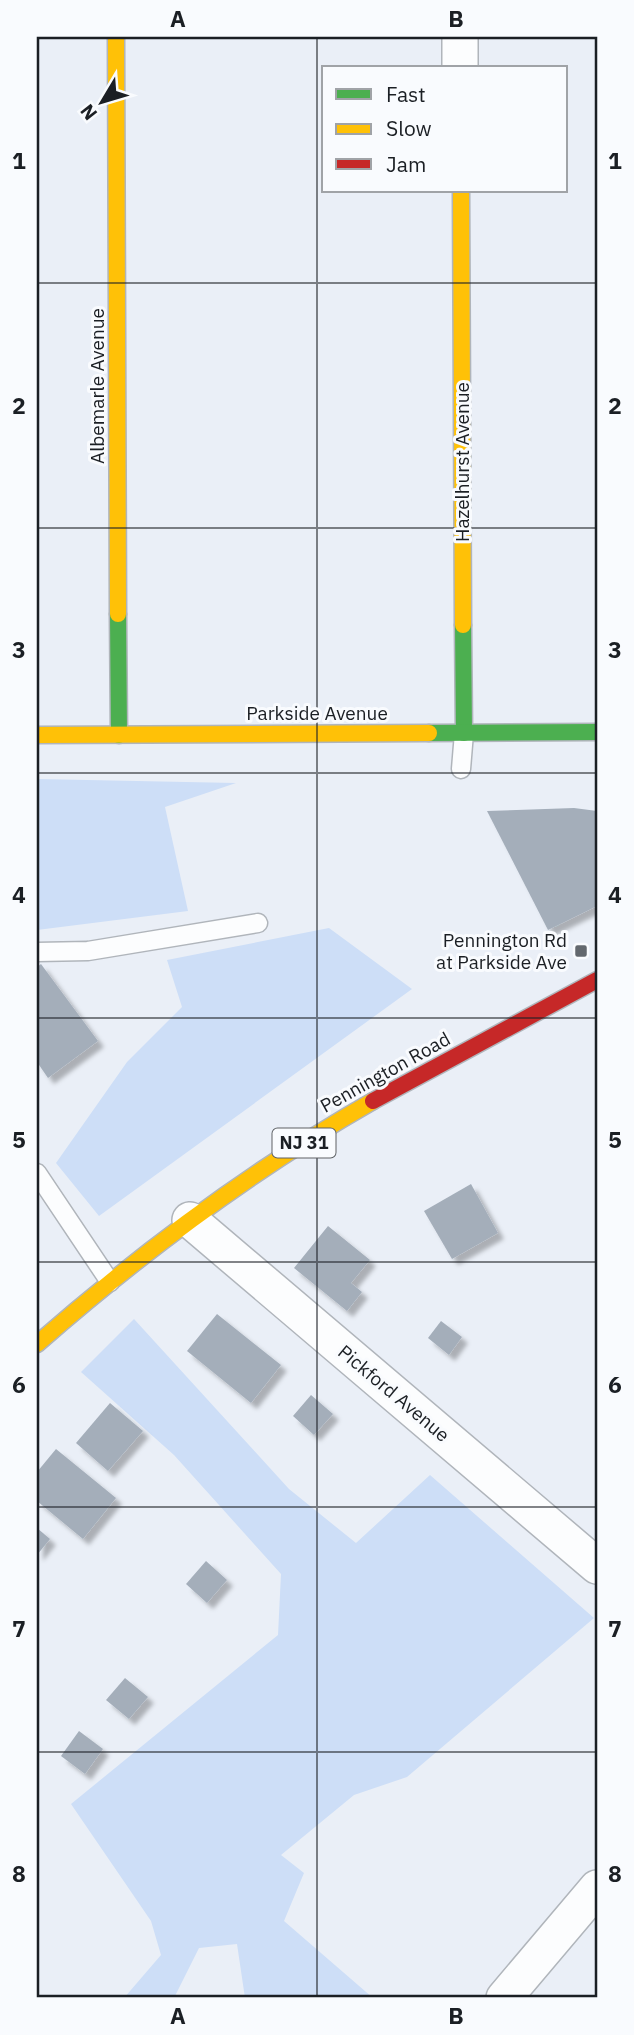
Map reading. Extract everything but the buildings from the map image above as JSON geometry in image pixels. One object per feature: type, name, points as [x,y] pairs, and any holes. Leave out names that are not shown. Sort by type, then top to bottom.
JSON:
[{"type":"main road","name":"Albemarle Avenue","points":[[116,37],[119,735]]},
{"type":"main road","name":"Hazelhurst Avenue","points":[[461,192],[464,733]]},
{"type":"main road","name":"Parkside Avenue","points":[[37,735],[597,732]]},
{"type":"main road","name":"Pennington Road","points":[[37,1344],[110,1282],[190,1220],[286,1153],[377,1098],[597,980]]},
{"type":"street","points":[[460,37],[460,66]]},
{"type":"street","name":"Pickford Avenue","points":[[190,1220],[597,1566]]},
{"type":"street","points":[[504,1998],[597,1888]]},
{"type":"lane","points":[[461,769],[464,733]]},
{"type":"lane","points":[[37,952],[88,951],[258,923]]},
{"type":"lane","points":[[37,1173],[110,1282]]},
{"type":"shaded area","points":[[37,779],[236,783],[165,807],[188,911],[37,930]]},
{"type":"shaded area","points":[[329,928],[412,989],[99,1216],[56,1163],[127,1062],[182,1007],[167,960]]},
{"type":"shaded area","points":[[134,1319],[289,1489],[356,1543],[430,1475],[594,1618],[407,1777],[354,1795],[281,1855],[304,1873],[284,1921],[373,1998],[245,1998],[237,1944],[199,1948],[174,1998],[124,1998],[161,1955],[151,1921],[71,1804],[278,1635],[281,1574],[174,1455],[81,1372]]},
{"type":"traffic: fast","points":[[118,614],[119,735]]},
{"type":"traffic: fast","points":[[463,625],[464,733]]},
{"type":"traffic: fast","points":[[429,733],[597,732]]},
{"type":"traffic: slow","points":[[116,37],[118,614]]},
{"type":"traffic: slow","points":[[461,192],[463,625]]},
{"type":"traffic: slow","points":[[37,735],[429,733]]},
{"type":"traffic: slow","points":[[37,1344],[116,1277],[199,1214],[284,1155],[373,1101]]},
{"type":"traffic: jam","points":[[373,1101],[597,980]]},
{"type":"place","name":"Pennington Rd at Parkside Ave","points":[[581,951]]}]
